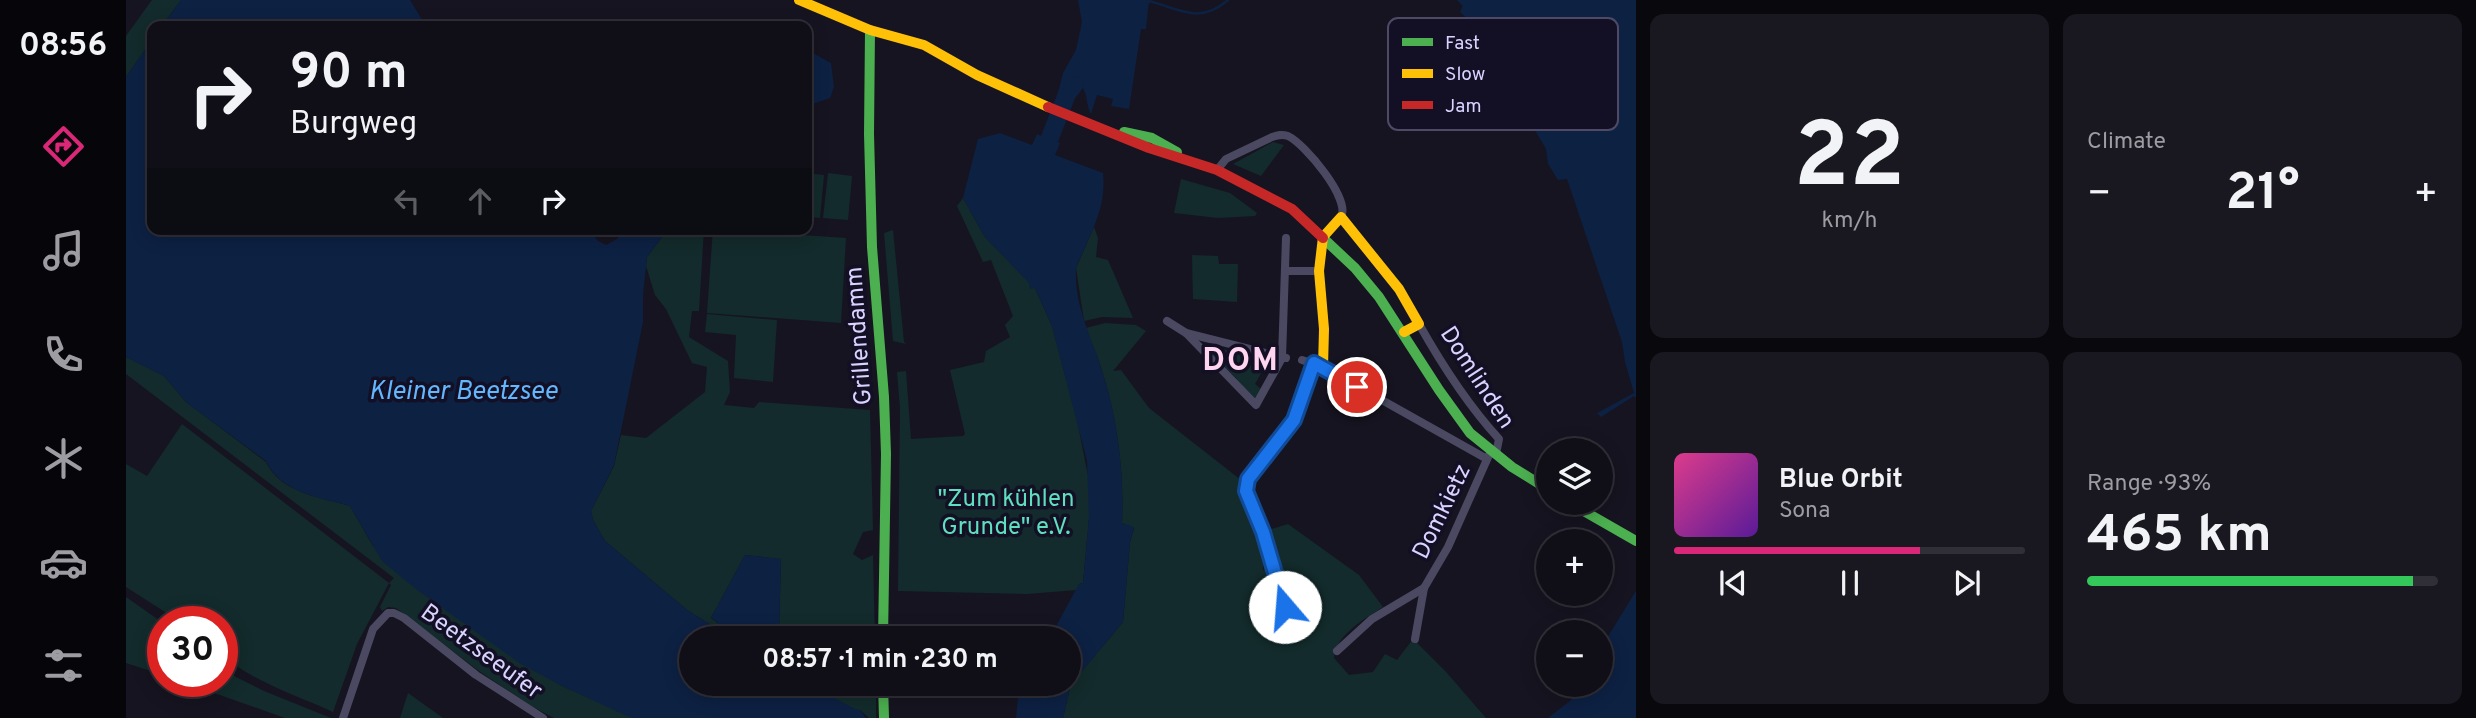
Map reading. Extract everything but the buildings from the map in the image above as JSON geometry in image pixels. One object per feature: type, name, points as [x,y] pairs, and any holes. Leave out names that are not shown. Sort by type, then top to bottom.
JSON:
[{"type":"street","name":"Domlinden","points":[[799,0],[816,4],[870,30],[924,46],[978,75],[1072,117],[1149,148],[1217,170],[1292,209],[1355,268],[1379,297],[1462,424],[1492,455],[1499,439],[1443,367],[1399,289],[1341,218]]},
{"type":"street","name":"Grillendamm","points":[[870,30],[872,247],[886,454],[883,626]]},
{"type":"street","points":[[1217,170],[1226,159],[1280,134],[1289,137],[1309,155],[1334,186],[1344,207],[1341,218],[1323,237],[1319,271],[1324,329],[1318,365],[1294,420],[1246,479],[1246,491],[1263,532],[1285,607]]},
{"type":"street","points":[[1167,321],[1186,333],[1256,405],[1284,358],[1286,238]]},
{"type":"street","points":[[1286,271],[1319,271]]},
{"type":"street","name":"Domlinden","points":[[1404,332],[1419,324]]},
{"type":"street","points":[[1186,333],[1284,358]]},
{"type":"street","points":[[1303,360],[1318,365],[1492,455],[1536,482]]},
{"type":"street","name":"Domkietz","points":[[1415,639],[1424,588],[1448,547],[1492,455]]},
{"type":"street","points":[[1591,515],[1636,541]]},
{"type":"street","name":"Domkietz","points":[[1337,651],[1358,629],[1424,588]]},
{"type":"street","name":"Beetzseeufer","points":[[343,718],[373,629],[388,613],[404,618],[476,675],[543,718]]},
{"type":"street","points":[[883,696],[884,718]]},
{"type":"green space","points":[[152,0],[181,0],[166,21],[147,21],[147,47],[126,77],[126,36]]},
{"type":"green space","points":[[1273,142],[1284,145],[1261,176],[1233,164]]},
{"type":"green space","points":[[828,173],[852,176],[848,220],[823,218]]},
{"type":"green space","points":[[812,174],[824,175],[820,218],[812,217]]},
{"type":"green space","points":[[1181,179],[1230,193],[1257,213],[1255,216],[1218,218],[1174,213]]},
{"type":"green space","name":"\"Zum kühlen Grunde\" e.V.","points":[[963,198],[985,237],[1035,288],[1052,326],[1077,420],[1089,481],[1089,518],[1083,583],[1079,584],[1077,590],[1027,594],[898,591],[900,408],[897,372],[906,371],[911,439],[963,436],[965,434],[950,370],[984,362],[986,351],[1010,337],[1005,325],[1013,316],[991,260],[983,262],[957,206]]},
{"type":"green space","points":[[1094,227],[1098,238],[1096,257],[1108,260],[1133,318],[1102,317],[1084,321],[1076,268]]},
{"type":"green space","points":[[893,230],[906,344],[893,341],[884,233]]},
{"type":"green space","points":[[664,235],[704,235],[699,311],[692,311],[689,337],[728,361],[730,392],[724,405],[754,408],[759,402],[870,410],[873,530],[863,532],[853,554],[862,560],[873,555],[875,626],[779,626],[781,559],[745,555],[711,618],[718,623],[712,626],[687,610],[605,541],[591,511],[614,466],[621,435],[646,438],[705,392],[707,367],[692,363],[666,309],[655,295],[646,266],[647,257]]},
{"type":"green space","points":[[713,235],[846,238],[841,323],[707,313]]},
{"type":"green space","points":[[1192,255],[1218,256],[1219,264],[1238,264],[1237,302],[1193,299]]},
{"type":"green space","points":[[707,314],[777,320],[773,382],[734,378],[736,335],[705,332]]},
{"type":"green space","points":[[1105,323],[1136,325],[1146,331],[1113,371],[1121,370],[1149,408],[1241,480],[1265,551],[1263,571],[1271,550],[1265,531],[1288,524],[1359,575],[1383,607],[1352,628],[1336,649],[1334,658],[1349,675],[1373,672],[1385,654],[1397,660],[1413,639],[1486,718],[1063,718],[1068,696],[1081,696],[1081,672],[1123,622],[1130,542],[1134,528],[1122,523],[1121,467],[1116,429],[1101,368],[1086,328]]},
{"type":"green space","points":[[1202,345],[1270,362],[1272,368],[1265,366],[1255,384],[1261,389],[1255,399]]},
{"type":"green space","points":[[126,357],[164,376],[186,402],[266,462],[281,481],[302,492],[350,506],[373,546],[560,685],[634,718],[554,718],[529,705],[479,671],[396,608],[388,607],[382,611],[380,607],[391,585],[389,583],[394,578],[126,374]]},
{"type":"green space","points":[[182,424],[389,583],[357,644],[333,712],[238,667],[238,606],[156,606],[126,587],[126,464],[147,476]]},
{"type":"green space","points":[[126,597],[147,612],[147,670],[126,663]]},
{"type":"green space","points":[[238,678],[331,718],[285,718],[225,697],[238,697]]},
{"type":"green space","points":[[408,693],[443,718],[400,718]]},
{"type":"green space","points":[[829,696],[876,696],[876,718],[869,718],[860,710]]},
{"type":"water","points":[[181,0],[410,0],[423,21],[166,21]]},
{"type":"water","points":[[1078,0],[1149,0],[1146,29],[1141,29],[1129,109],[1111,106],[1113,99],[1097,95],[1091,114],[1082,87],[1077,89],[1068,106],[1056,101],[1063,73],[1076,50],[1082,22]]},
{"type":"water","points":[[1457,0],[1636,0],[1636,398],[1634,396],[1601,417],[1597,413],[1634,393],[1622,342],[1567,179],[1558,180],[1548,164],[1546,149],[1535,130],[1618,130],[1618,18],[1466,18],[1460,12],[1463,6]]},
{"type":"water","name":"Kleiner Beetzsee","points":[[147,47],[147,235],[594,235],[606,245],[620,235],[664,235],[647,257],[643,322],[614,465],[591,511],[593,520],[605,541],[687,610],[712,626],[679,626],[679,696],[830,696],[860,710],[866,718],[634,718],[560,685],[521,664],[416,589],[382,561],[350,506],[291,487],[273,472],[266,461],[187,403],[164,376],[126,357],[126,77]]},
{"type":"water","points":[[812,53],[831,63],[834,87],[830,98],[812,104]]},
{"type":"water","points":[[1000,133],[1032,145],[1037,134],[1060,143],[1055,155],[1103,173],[1100,210],[1076,270],[1076,283],[1081,310],[1103,374],[1116,429],[1121,466],[1122,523],[1134,527],[1130,542],[1123,622],[1081,672],[1081,626],[1056,626],[1079,584],[1083,583],[1089,518],[1087,461],[1052,326],[1035,288],[1030,289],[1029,283],[985,237],[963,198],[978,139]]},
{"type":"water","name":"Kleiner Beetzsee","points":[[745,555],[781,559],[779,626],[715,626],[718,622],[711,618]]},
{"type":"water","points":[[1636,591],[1636,718],[1548,718],[1573,697],[1613,697],[1613,628]]},
{"type":"water","points":[[1068,696],[1063,718],[1016,718],[1018,698]]},
{"type":"waterway","points":[[1148,3],[1149,1],[1180,11],[1198,13],[1218,8],[1228,0]]},
{"type":"waterway","points":[[1042,158],[1067,94],[1074,85]]},
{"type":"traffic: fast","points":[[870,30],[872,247],[886,454],[883,626]]},
{"type":"traffic: fast","points":[[1124,132],[1152,138],[1177,152]]},
{"type":"traffic: fast","points":[[1323,238],[1355,268],[1379,297],[1470,433],[1512,467],[1536,482]]},
{"type":"traffic: fast","points":[[1591,515],[1636,541]]},
{"type":"traffic: fast","points":[[883,696],[884,718]]},
{"type":"traffic: slow","points":[[799,0],[870,30],[924,45],[977,75],[1048,107]]},
{"type":"traffic: slow","points":[[1323,367],[1324,329],[1319,271],[1323,237],[1341,217],[1399,289],[1419,324],[1404,332]]},
{"type":"traffic: jam","points":[[1048,107],[1149,148],[1217,170],[1292,209],[1323,238]]},
{"type":"district","name":"DOM","points":[[1241,359]]},
{"type":"route","points":[[1285,607],[1263,532],[1248,500],[1245,486],[1297,415],[1314,363],[1357,387]]}]
